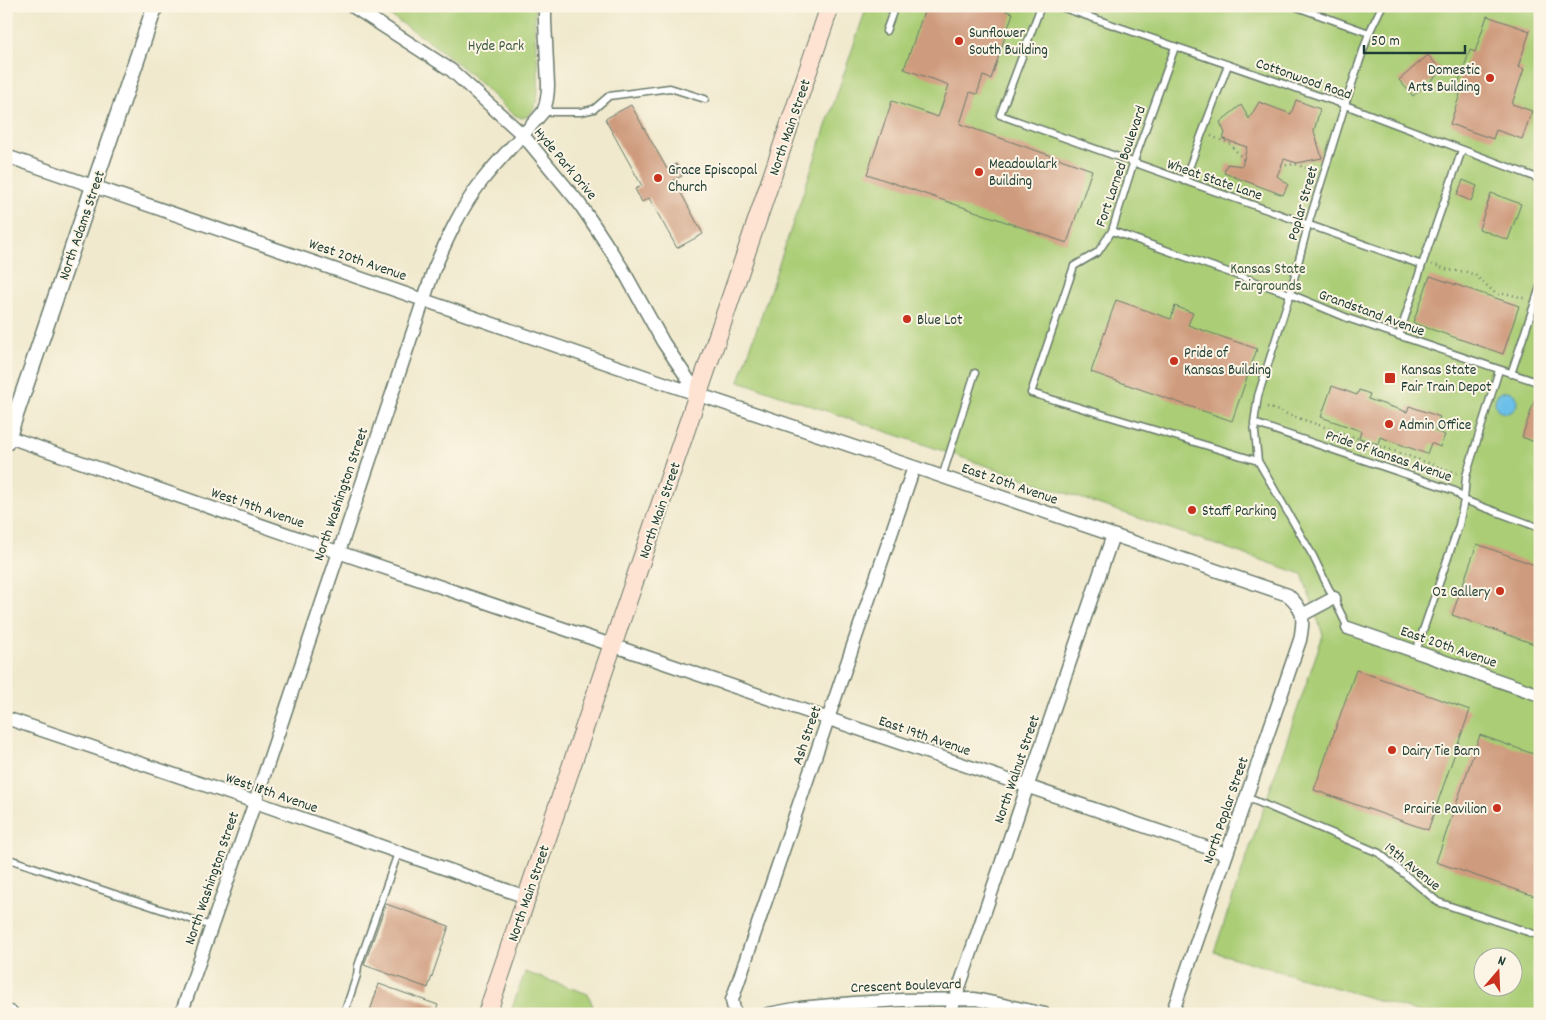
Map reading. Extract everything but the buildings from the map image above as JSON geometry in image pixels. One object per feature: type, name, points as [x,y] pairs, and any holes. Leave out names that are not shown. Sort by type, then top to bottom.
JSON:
[{"type":"main road","name":"North Main Street","points":[[487,1014],[830,6]]},
{"type":"street","name":"North Adams Street","points":[[7,439],[155,6]]},
{"type":"street","name":"Hyde Park Drive","points":[[352,6],[452,70],[522,136],[580,203],[622,268],[663,342],[698,394]]},
{"type":"street","name":"North Washington Street","points":[[181,1014],[424,299],[447,238],[467,202],[486,176],[543,112],[548,95],[545,6]]},
{"type":"street","name":"West 20th Avenue","points":[[6,156],[698,394]]},
{"type":"street","name":"East 20th Avenue","points":[[698,394],[1288,595],[1298,605],[1302,615]]},
{"type":"street","name":"West 19th Avenue","points":[[7,439],[613,645]]},
{"type":"street","name":"Ash Street","points":[[735,1014],[732,1000],[914,467]]},
{"type":"street","name":"North Walnut Street","points":[[950,1014],[1113,535]]},
{"type":"street","points":[[1302,615],[1334,598]]},
{"type":"street","name":"North Poplar Street","points":[[1172,1014],[1300,640],[1302,615]]},
{"type":"street","name":"East 20th Avenue","points":[[1348,628],[1540,695]]},
{"type":"street","name":"East 19th Avenue","points":[[613,645],[1226,854]]},
{"type":"street","name":"West 18th Avenue","points":[[6,718],[526,897]]},
{"type":"street","name":"Crescent Boulevard","points":[[768,1014],[800,1008],[854,1003],[975,999],[1045,1014]]},
{"type":"street","points":[[6,1012],[11,1014]]},
{"type":"lane","points":[[886,31],[895,6]]},
{"type":"lane","name":"Wheat State Lane","points":[[1040,6],[1000,116],[1184,182],[1422,263]]},
{"type":"lane","name":"Cottonwood Road","points":[[1058,6],[1345,105],[1540,179]]},
{"type":"lane","points":[[1294,6],[1369,33]]},
{"type":"lane","name":"Poplar Street","points":[[1348,628],[1313,556],[1258,461],[1254,423],[1257,403],[1290,294],[1308,225],[1369,33],[1382,6]]},
{"type":"lane","name":"Fort Larned Boulevard","points":[[1175,47],[1133,164],[1112,231],[1098,252],[1074,266],[1031,393],[1258,461]]},
{"type":"lane","points":[[1184,182],[1228,65]]},
{"type":"lane","points":[[543,112],[581,112],[594,109],[609,96],[670,88],[705,99]]},
{"type":"lane","points":[[1399,336],[1422,263],[1462,150]]},
{"type":"lane","name":"Grandstand Avenue","points":[[1112,231],[1290,294],[1350,319],[1540,383]]},
{"type":"lane","points":[[1511,374],[1540,287]]},
{"type":"lane","points":[[1416,651],[1459,525],[1466,476],[1499,370]]},
{"type":"lane","points":[[942,477],[976,373]]},
{"type":"lane","name":"Pride of Kansas Avenue","points":[[1254,423],[1455,491],[1464,500],[1540,528]]},
{"type":"lane","name":"19th Avenue","points":[[1246,797],[1379,853],[1438,902],[1540,936]]},
{"type":"lane","points":[[344,1014],[357,975],[358,966],[398,853]]},
{"type":"lane","points":[[6,858],[211,926]]},
{"type":"path","points":[[1203,132],[1230,144],[1244,160]]},
{"type":"path","points":[[1281,166],[1295,164],[1324,173]]},
{"type":"path","points":[[1422,263],[1449,270],[1467,272],[1475,275],[1496,294],[1522,297],[1535,302]]},
{"type":"path","points":[[1257,403],[1466,476]]},
{"type":"green space","name":"Hyde Park","points":[[375,6],[535,6],[538,95],[530,113],[523,118],[512,113],[443,52]]},
{"type":"green space","name":"Kansas State Fairgrounds","points":[[867,6],[1540,6],[1540,1014],[1425,1014],[1214,952],[1323,635],[1302,574],[739,381]]},
{"type":"green space","points":[[525,972],[588,994],[596,1014],[510,1014]]},
{"type":"water","points":[[1506,391],[1516,398],[1517,402],[1510,412],[1506,413],[1496,406],[1495,402],[1502,392]]},
{"type":"place","name":"Sunflower South Building","points":[[959,41]]},
{"type":"place","name":"Domestic Arts Building","points":[[1490,78]]},
{"type":"place","name":"Meadowlark Building","points":[[979,172]]},
{"type":"place","name":"Grace Episcopal Church","points":[[658,178]]},
{"type":"place","name":"Blue Lot","points":[[907,319]]},
{"type":"place","name":"Pride of Kansas Building","points":[[1174,361]]},
{"type":"place","name":"Kansas State Fair Train Depot","points":[[1390,378]]},
{"type":"place","name":"Admin Office","points":[[1389,424]]},
{"type":"place","name":"Staff Parking","points":[[1192,510]]},
{"type":"place","name":"Oz Gallery","points":[[1500,591]]},
{"type":"place","name":"Dairy Tie Barn","points":[[1392,750]]},
{"type":"place","name":"Prairie Pavilion","points":[[1497,808]]}]
